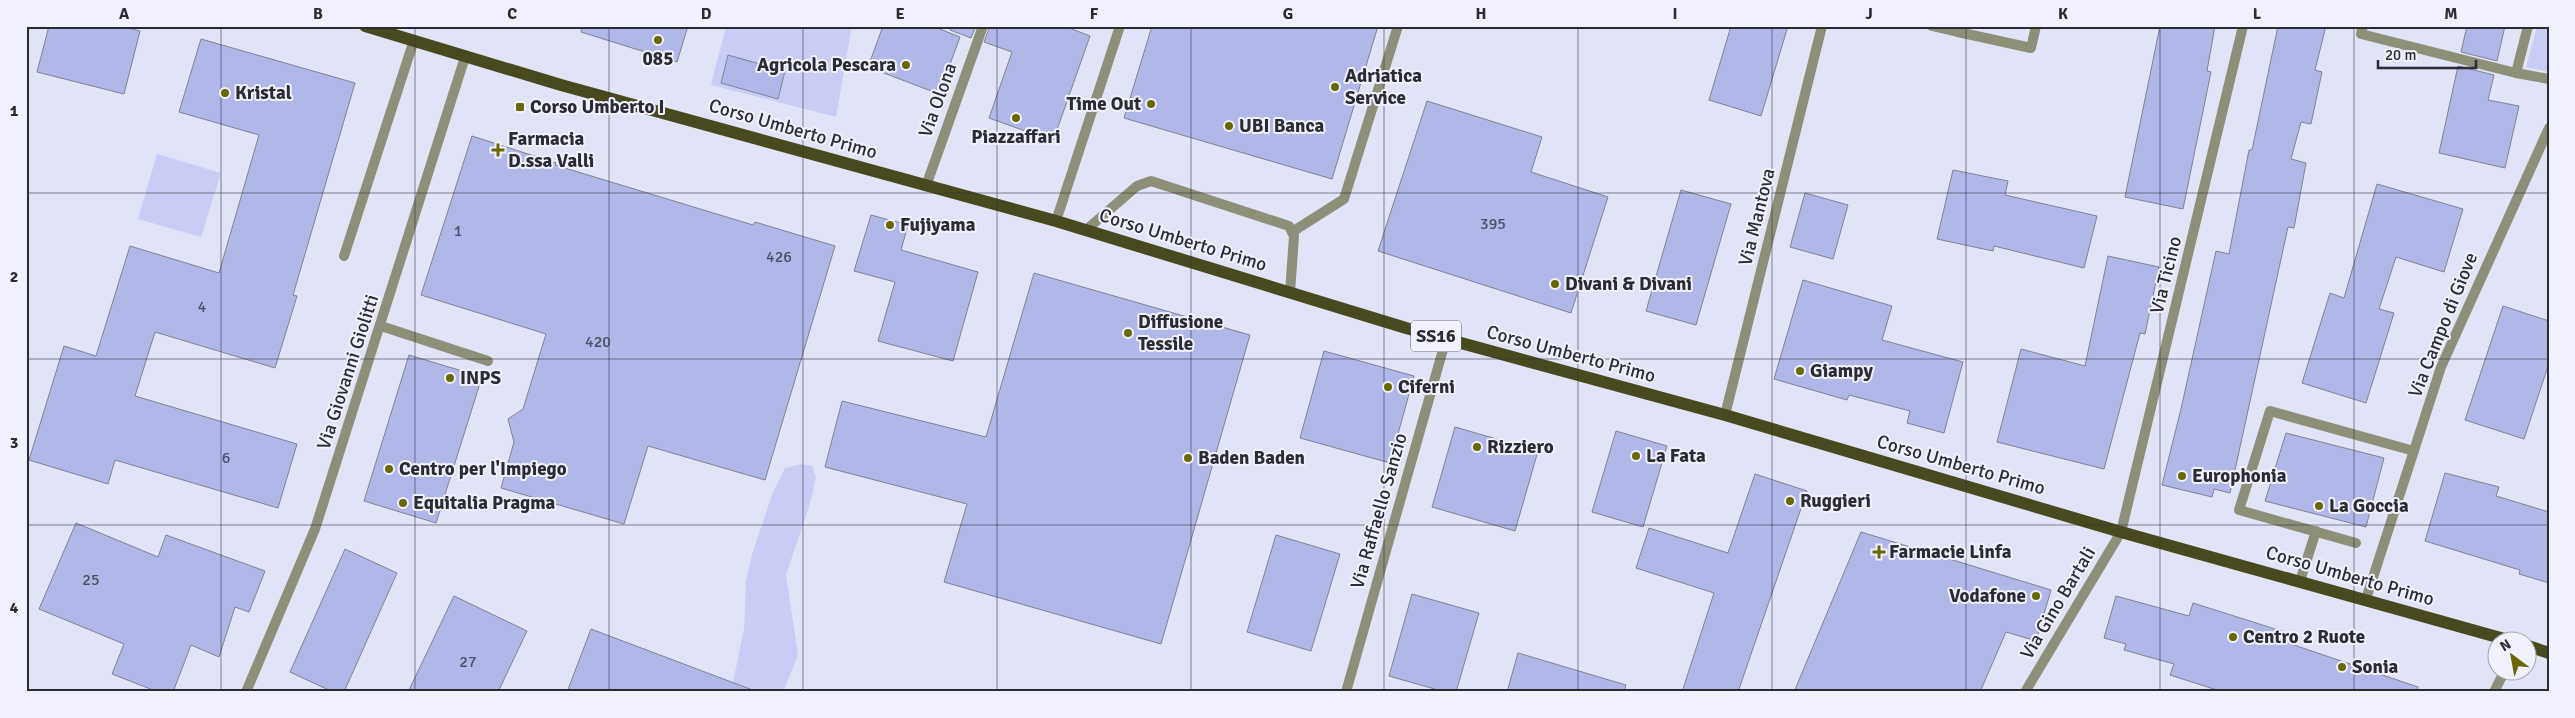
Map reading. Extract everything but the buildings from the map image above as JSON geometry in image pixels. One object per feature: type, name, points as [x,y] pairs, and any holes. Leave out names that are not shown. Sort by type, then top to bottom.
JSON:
[{"type":"main road","name":"Corso Umberto Primo","points":[[365,26],[465,57],[1056,221],[1446,339],[1725,415],[2121,532],[2488,634]]},
{"type":"street","name":"Via Olona","points":[[926,186],[983,26]]},
{"type":"street","points":[[1056,221],[1120,26]]},
{"type":"street","points":[[1292,232],[1344,199],[1398,26]]},
{"type":"street","name":"Via Mantova","points":[[1725,415],[1822,26]]},
{"type":"street","points":[[1932,26],[1959,29],[2031,48],[2036,26]]},
{"type":"street","name":"Via Ticino","points":[[2121,532],[2243,26]]},
{"type":"street","points":[[2363,26],[2361,34],[2516,73],[2549,79]]},
{"type":"street","points":[[2516,73],[2528,26]]},
{"type":"street","points":[[344,256],[414,40]]},
{"type":"street","name":"Via Giovanni Giolitti","points":[[246,692],[315,529],[465,57]]},
{"type":"street","name":"Via Campo di Giove","points":[[2366,599],[2440,367],[2549,128]]},
{"type":"street","points":[[1086,230],[1137,186],[1151,181],[1289,226],[1294,236],[1290,293]]},
{"type":"street","points":[[381,326],[488,361]]},
{"type":"street","name":"Via Raffaello Sanzio","points":[[1346,692],[1446,339]]},
{"type":"street","points":[[2356,542],[2239,510],[2270,411],[2414,451]]},
{"type":"street","points":[[2300,581],[2316,531]]},
{"type":"street","name":"Via Gino Bartali","points":[[2025,692],[2121,532]]},
{"type":"street","points":[[2494,692],[2500,680]]},
{"type":"shaded area","points":[[726,26],[852,26],[836,117],[711,85]],"holes":[[[728,56],[785,71],[777,98],[721,83]]]},
{"type":"shaded area","points":[[2537,26],[2549,26],[2549,72],[2526,67]]},
{"type":"shaded area","points":[[157,154],[221,173],[201,237],[138,219]]},
{"type":"shaded area","points":[[801,464],[812,466],[816,477],[810,504],[786,575],[798,655],[783,692],[731,692],[744,629],[746,581],[752,554],[773,492],[785,468]]},
{"type":"place","name":"085","points":[[658,40]]},
{"type":"place","name":"Agricola Pescara","points":[[906,65]]},
{"type":"place","name":"Adriatica Service","points":[[1335,87]]},
{"type":"place","name":"Kristal","points":[[225,93]]},
{"type":"place","name":"Time Out","points":[[1151,104]]},
{"type":"place","name":"Corso Umberto I","points":[[520,107]]},
{"type":"place","name":"Piazzaffari","points":[[1016,118]]},
{"type":"place","name":"UBI Banca","points":[[1229,126]]},
{"type":"place","name":"Farmacia D.ssa Valli","points":[[498,150]]},
{"type":"place","name":"Fujiyama","points":[[890,225]]},
{"type":"place","name":"Divani & Divani","points":[[1555,284]]},
{"type":"place","name":"Diffusione Tessile","points":[[1128,333]]},
{"type":"place","name":"Giampy","points":[[1800,371]]},
{"type":"place","name":"INPS","points":[[450,378]]},
{"type":"place","name":"Ciferni","points":[[1388,387]]},
{"type":"place","name":"Rizziero","points":[[1477,447]]},
{"type":"place","name":"La Fata","points":[[1636,456]]},
{"type":"place","name":"Baden Baden","points":[[1188,458]]},
{"type":"place","name":"Centro per l'Impiego","points":[[389,469]]},
{"type":"place","name":"Europhonia","points":[[2182,476]]},
{"type":"place","name":"Ruggieri","points":[[1790,501]]},
{"type":"place","name":"Equitalia Pragma","points":[[403,503]]},
{"type":"place","name":"La Goccia","points":[[2319,506]]},
{"type":"place","name":"Farmacie Linfa","points":[[1879,552]]},
{"type":"place","name":"Vodafone","points":[[2036,596]]},
{"type":"place","name":"Centro 2 Ruote","points":[[2233,637]]},
{"type":"place","name":"Sonia","points":[[2342,667]]}]
